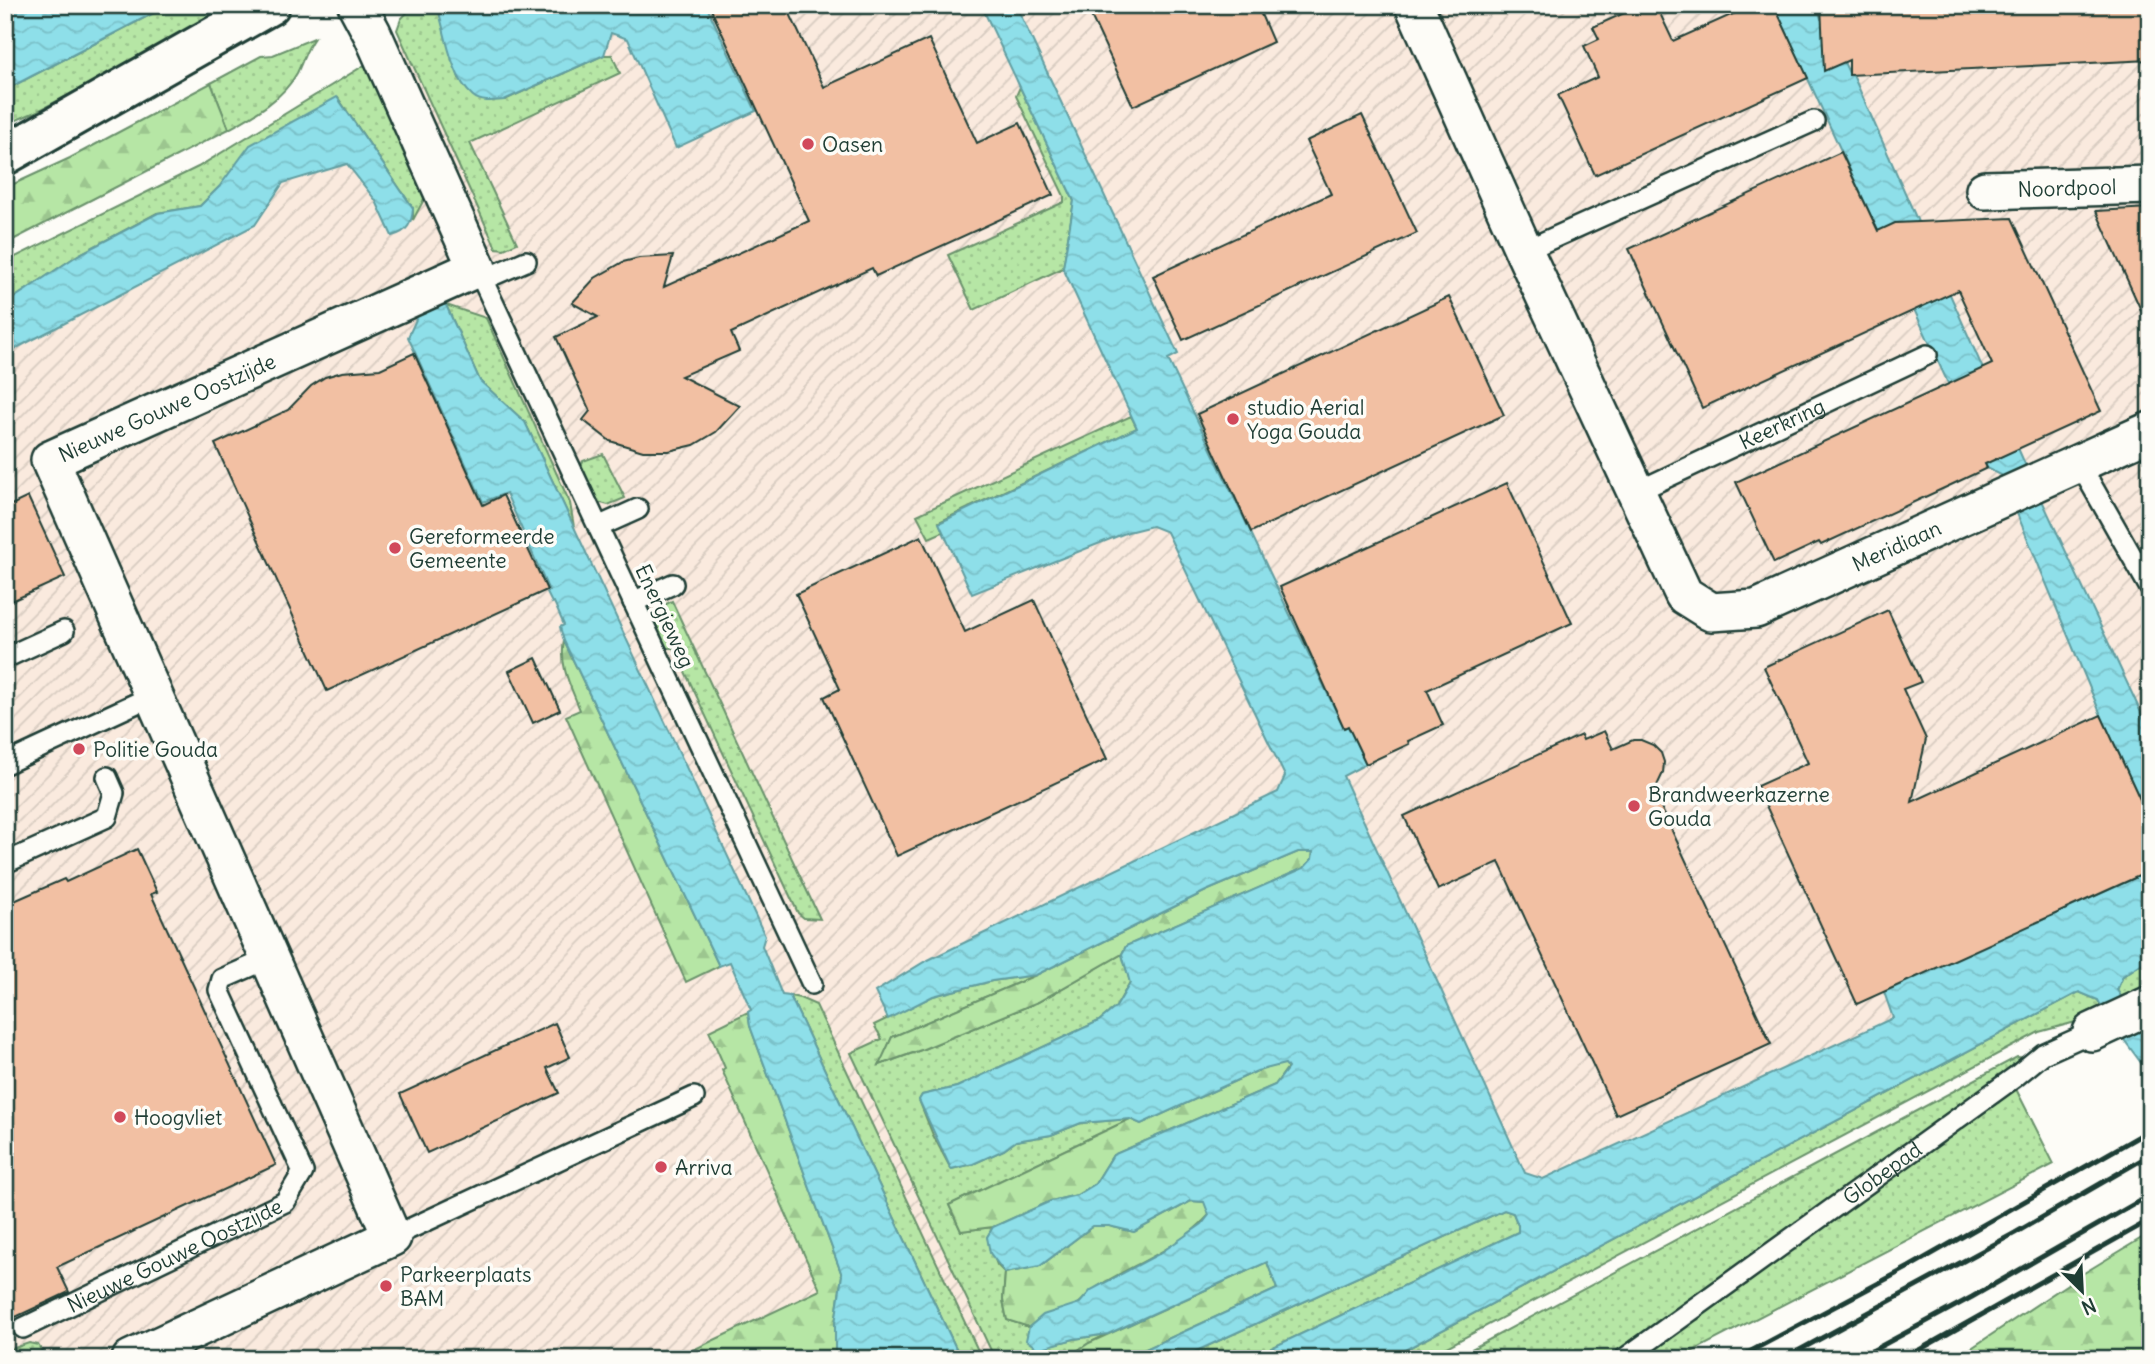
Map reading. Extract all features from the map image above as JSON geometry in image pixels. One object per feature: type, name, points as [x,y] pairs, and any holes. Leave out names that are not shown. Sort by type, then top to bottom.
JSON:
[{"type":"main road","points":[[5,155],[270,5]]},
{"type":"street","points":[[358,5],[480,274]]},
{"type":"street","points":[[1413,5],[1636,492]]},
{"type":"street","name":"Noordpool","points":[[1985,190],[2150,185]]},
{"type":"street","name":"Nieuwe Gouwe Oostzijde","points":[[392,1237],[50,460],[480,274]]},
{"type":"street","name":"Meridiaan","points":[[1636,492],[1684,595],[1712,612],[1756,609],[2150,431]]},
{"type":"street","name":"Globepad","points":[[2098,1029],[2144,1008]]},
{"type":"street","points":[[131,1359],[392,1237]]},
{"type":"lane","points":[[1524,251],[1814,121]]},
{"type":"lane","points":[[480,274],[526,261]]},
{"type":"lane","name":"Energieweg","points":[[480,274],[811,984]]},
{"type":"lane","name":"Keerkring","points":[[1636,492],[1927,355]]},
{"type":"lane","points":[[2079,463],[2150,588]]},
{"type":"lane","points":[[598,527],[638,509]]},
{"type":"lane","points":[[633,602],[673,584]]},
{"type":"lane","points":[[5,658],[64,631]]},
{"type":"lane","points":[[5,764],[154,695]]},
{"type":"lane","points":[[5,863],[107,817],[114,793],[107,778]]},
{"type":"lane","name":"Nieuwe Gouwe Oostzijde","points":[[23,1328],[285,1202],[303,1172],[219,990],[222,979],[270,958]]},
{"type":"lane","name":"Globepad","points":[[1624,1359],[2043,1055],[2098,1029]]},
{"type":"lane","points":[[392,1237],[694,1097]]},
{"type":"shaded area","points":[[434,5],[1774,5],[1987,468],[2001,475],[2015,507],[2101,715],[2150,821],[2150,871],[1885,992],[1893,1018],[1543,1179],[1248,1359],[5,1359],[5,304],[337,97]]},
{"type":"shaded area","points":[[1817,5],[2150,5],[2150,732],[2025,464],[1849,73],[1824,20],[1821,19]]},
{"type":"green space","points":[[169,5],[235,5],[216,18],[40,110],[5,125],[5,90]]},
{"type":"green space","points":[[414,5],[437,5],[459,78],[505,100],[604,55],[612,55],[620,73],[470,143],[517,243],[504,249],[496,248],[397,30],[401,19]]},
{"type":"green space","points":[[314,38],[297,73],[284,91],[258,112],[229,129],[211,83],[261,56],[273,55]]},
{"type":"green space","points":[[368,63],[429,190],[413,220],[413,208],[338,98],[219,187],[200,206],[157,213],[78,255],[5,304],[5,262],[198,167]]},
{"type":"green space","points":[[211,83],[229,129],[5,244],[5,188],[70,158]]},
{"type":"green space","points":[[1020,87],[1074,201],[1063,268],[974,310],[948,255],[1064,202],[1064,196],[1016,96]]},
{"type":"green space","points":[[446,305],[486,318],[570,503],[574,527],[525,422],[480,381]]},
{"type":"green space","points":[[1131,416],[1137,428],[939,522],[943,532],[929,538],[917,515]]},
{"type":"green space","points":[[603,454],[625,498],[608,505],[597,502],[580,468],[583,461]]},
{"type":"green space","points":[[672,601],[820,919],[804,918],[798,913],[674,648],[663,648],[652,625],[655,610]]},
{"type":"green space","points":[[564,641],[719,966],[686,982],[566,716],[580,710],[564,668]]},
{"type":"green space","points":[[1298,852],[1313,852],[1312,859],[1304,868],[1126,946],[1122,954],[1038,1002],[879,1065],[892,1037],[1036,975],[1206,891]]},
{"type":"green space","points":[[1122,954],[1130,982],[1116,1007],[1099,1021],[957,1087],[922,1095],[919,1100],[951,1169],[973,1164],[1004,1150],[1016,1141],[1051,1135],[1081,1123],[1130,1119],[949,1205],[961,1231],[993,1227],[987,1237],[997,1265],[1005,1273],[1003,1300],[1007,1320],[1029,1327],[1027,1340],[1038,1348],[1108,1334],[1065,1359],[995,1359],[851,1053],[882,1039],[874,1025],[933,996],[992,981],[1036,975],[892,1037],[880,1065],[1038,1002]]},
{"type":"green space","points":[[2150,958],[2150,994],[2126,1005],[2117,990],[2123,976]]},
{"type":"green space","points":[[2079,992],[2098,1000],[2105,1014],[2039,1032],[1424,1359],[1388,1359]]},
{"type":"green space","points":[[790,996],[816,1005],[982,1359],[961,1359]]},
{"type":"green space","points":[[748,1012],[750,1026],[842,1275],[835,1324],[835,1359],[674,1359],[820,1290],[722,1070],[725,1068],[709,1031]]},
{"type":"green space","points":[[2017,1057],[2030,1058],[1610,1359],[1453,1359]]},
{"type":"green space","points":[[1285,1063],[1288,1067],[1275,1085],[1113,1155],[1095,1184],[1077,1195],[1051,1201],[993,1227],[961,1231],[949,1205],[1130,1119],[1141,1124],[1257,1071]]},
{"type":"green space","points":[[2015,1087],[2054,1164],[1678,1359],[1634,1359]]},
{"type":"green space","points":[[1191,1201],[1205,1202],[1209,1215],[1183,1238],[1089,1292],[1078,1304],[1048,1315],[1029,1327],[1007,1320],[1003,1300],[1005,1273],[1040,1266],[1093,1226],[1109,1226],[1134,1232]]},
{"type":"green space","points":[[1504,1210],[1513,1213],[1518,1232],[1248,1359],[1179,1359]]},
{"type":"green space","points":[[2150,1233],[2150,1359],[1955,1359],[2084,1273]]},
{"type":"green space","points":[[1267,1262],[1277,1289],[1124,1359],[1065,1359],[1089,1343]]},
{"type":"green space","points":[[29,1343],[38,1345],[47,1359],[5,1359],[5,1351]]},
{"type":"water","points":[[5,5],[169,5],[5,90]]},
{"type":"water","points":[[437,5],[706,5],[756,111],[676,148],[628,39],[611,33],[604,55],[504,100],[480,100],[465,88],[459,78]]},
{"type":"water","points":[[979,5],[1016,5],[1178,354],[1168,359],[1344,728],[1348,726],[1366,764],[1343,776],[1525,1173],[1543,1179],[1893,1018],[1884,992],[2150,871],[2150,958],[2123,976],[2117,990],[2150,1042],[2150,1075],[2105,1014],[2098,1000],[2079,992],[1388,1359],[1248,1359],[1518,1232],[1513,1213],[1504,1210],[1179,1359],[1124,1359],[1277,1289],[1267,1262],[1108,1334],[1074,1339],[1038,1349],[1026,1340],[1029,1327],[1043,1315],[1080,1303],[1091,1290],[1159,1254],[1202,1224],[1209,1215],[1204,1202],[1191,1201],[1134,1232],[1109,1226],[1093,1226],[1040,1266],[1005,1273],[990,1253],[987,1237],[993,1227],[1051,1201],[1077,1195],[1095,1184],[1113,1155],[1275,1085],[1288,1068],[1285,1064],[1257,1071],[1141,1124],[1130,1119],[1081,1123],[1051,1135],[1016,1141],[1004,1150],[973,1164],[951,1169],[919,1100],[922,1095],[957,1087],[1099,1021],[1116,1007],[1130,983],[1122,954],[1126,946],[1304,868],[1312,859],[1313,852],[1298,852],[1206,891],[1036,975],[992,981],[933,996],[888,1019],[875,992],[924,962],[1278,792],[1285,776],[1167,532],[1152,526],[1128,532],[972,594],[939,523],[1137,428],[1063,268],[1074,201]]},
{"type":"water","points":[[1774,5],[1817,5],[1821,19],[1824,19],[1849,73],[1853,75],[2025,464],[2150,732],[2150,821],[2101,715],[2001,475],[1987,468]]},
{"type":"water","points":[[337,97],[413,208],[412,218],[405,229],[392,236],[376,201],[347,164],[283,183],[255,225],[5,354],[5,304],[78,255],[158,213],[200,206],[219,187],[250,145]]},
{"type":"water","points":[[442,304],[446,305],[480,381],[525,422],[765,936],[762,946],[782,995],[790,996],[961,1359],[835,1359],[835,1324],[842,1275],[750,1026],[748,1012],[751,1010],[730,962],[719,966],[564,641],[560,627],[564,625],[547,593],[549,591],[506,493],[483,502],[408,337],[418,315]]},
{"type":"building","points":[[709,5],[786,5],[824,87],[929,39],[977,143],[1020,123],[1053,195],[876,276],[872,268],[731,333],[739,351],[681,376],[740,406],[716,432],[694,445],[669,451],[643,451],[610,441],[583,420],[590,411],[556,337],[598,317],[572,303],[595,278],[623,262],[673,256],[664,287],[809,221]]},
{"type":"building","points":[[1086,5],[1257,5],[1273,42],[1133,106]]},
{"type":"building","points":[[1642,5],[1656,5],[1673,41],[1753,5],[1774,5],[1808,78],[1595,175],[1558,95],[1598,77],[1584,46],[1599,39],[1593,27]]},
{"type":"building","points":[[1821,5],[2150,5],[2150,60],[1849,75],[1849,60],[1824,71]]},
{"type":"building","points":[[1362,115],[1417,233],[1183,340],[1153,276],[1331,194],[1306,141]]},
{"type":"building","points":[[1841,152],[1878,231],[1895,223],[2012,218],[2101,411],[1985,464],[1987,468],[1953,484],[1821,545],[1819,542],[1774,563],[1736,482],[1992,364],[1958,290],[1702,408],[1629,249]]},
{"type":"building","points":[[2150,208],[2150,330],[2096,211]]},
{"type":"building","points":[[1449,297],[1504,415],[1251,532],[1197,414]]},
{"type":"building","name":"Gereformeerde Gemeente","points":[[414,353],[483,505],[503,495],[547,590],[327,691],[215,444],[288,410],[311,386],[325,377],[342,372],[380,369]]},
{"type":"building","points":[[1507,483],[1572,623],[1427,690],[1443,725],[1366,764],[1348,726],[1344,728],[1280,587]]},
{"type":"building","points":[[28,497],[65,577],[5,604],[5,508]]},
{"type":"building","points":[[921,536],[965,632],[1034,600],[1107,759],[897,856],[824,697],[840,689],[796,594]]},
{"type":"building","points":[[1888,610],[1921,682],[1903,689],[1926,739],[1912,802],[2101,715],[2150,821],[2150,871],[1857,1004],[1757,786],[1808,763],[1764,667]]},
{"type":"building","points":[[536,658],[560,710],[533,723],[509,671]]},
{"type":"building","points":[[1604,731],[1613,749],[1633,740],[1641,740],[1653,745],[1661,753],[1663,773],[1654,792],[1771,1044],[1616,1115],[1499,862],[1438,890],[1404,816],[1581,735],[1583,740]]},
{"type":"building","points":[[137,849],[157,892],[151,894],[276,1165],[57,1267],[69,1292],[5,1322],[5,905],[64,879],[66,882]]},
{"type":"building","points":[[555,1023],[570,1057],[547,1068],[559,1093],[427,1153],[400,1094]]},
{"type":"railway","points":[[1736,1359],[1909,1267],[2150,1130]]},
{"type":"railway","points":[[1783,1359],[2015,1233],[2150,1155]]},
{"type":"railway","points":[[1857,1359],[2150,1195]]},
{"type":"railway","points":[[1903,1359],[2150,1220]]},
{"type":"place","name":"Oasen","points":[[808,144]]},
{"type":"place","name":"studio Aerial Yoga Gouda","points":[[1233,419]]},
{"type":"place","name":"Gereformeerde Gemeente","points":[[395,548]]},
{"type":"place","name":"Politie Gouda","points":[[79,749]]},
{"type":"place","name":"Brandweerkazerne Gouda","points":[[1634,806]]},
{"type":"place","name":"Hoogvliet","points":[[120,1117]]},
{"type":"place","name":"Arriva","points":[[661,1167]]},
{"type":"place","name":"Parkeerplaats BAM","points":[[386,1286]]}]
